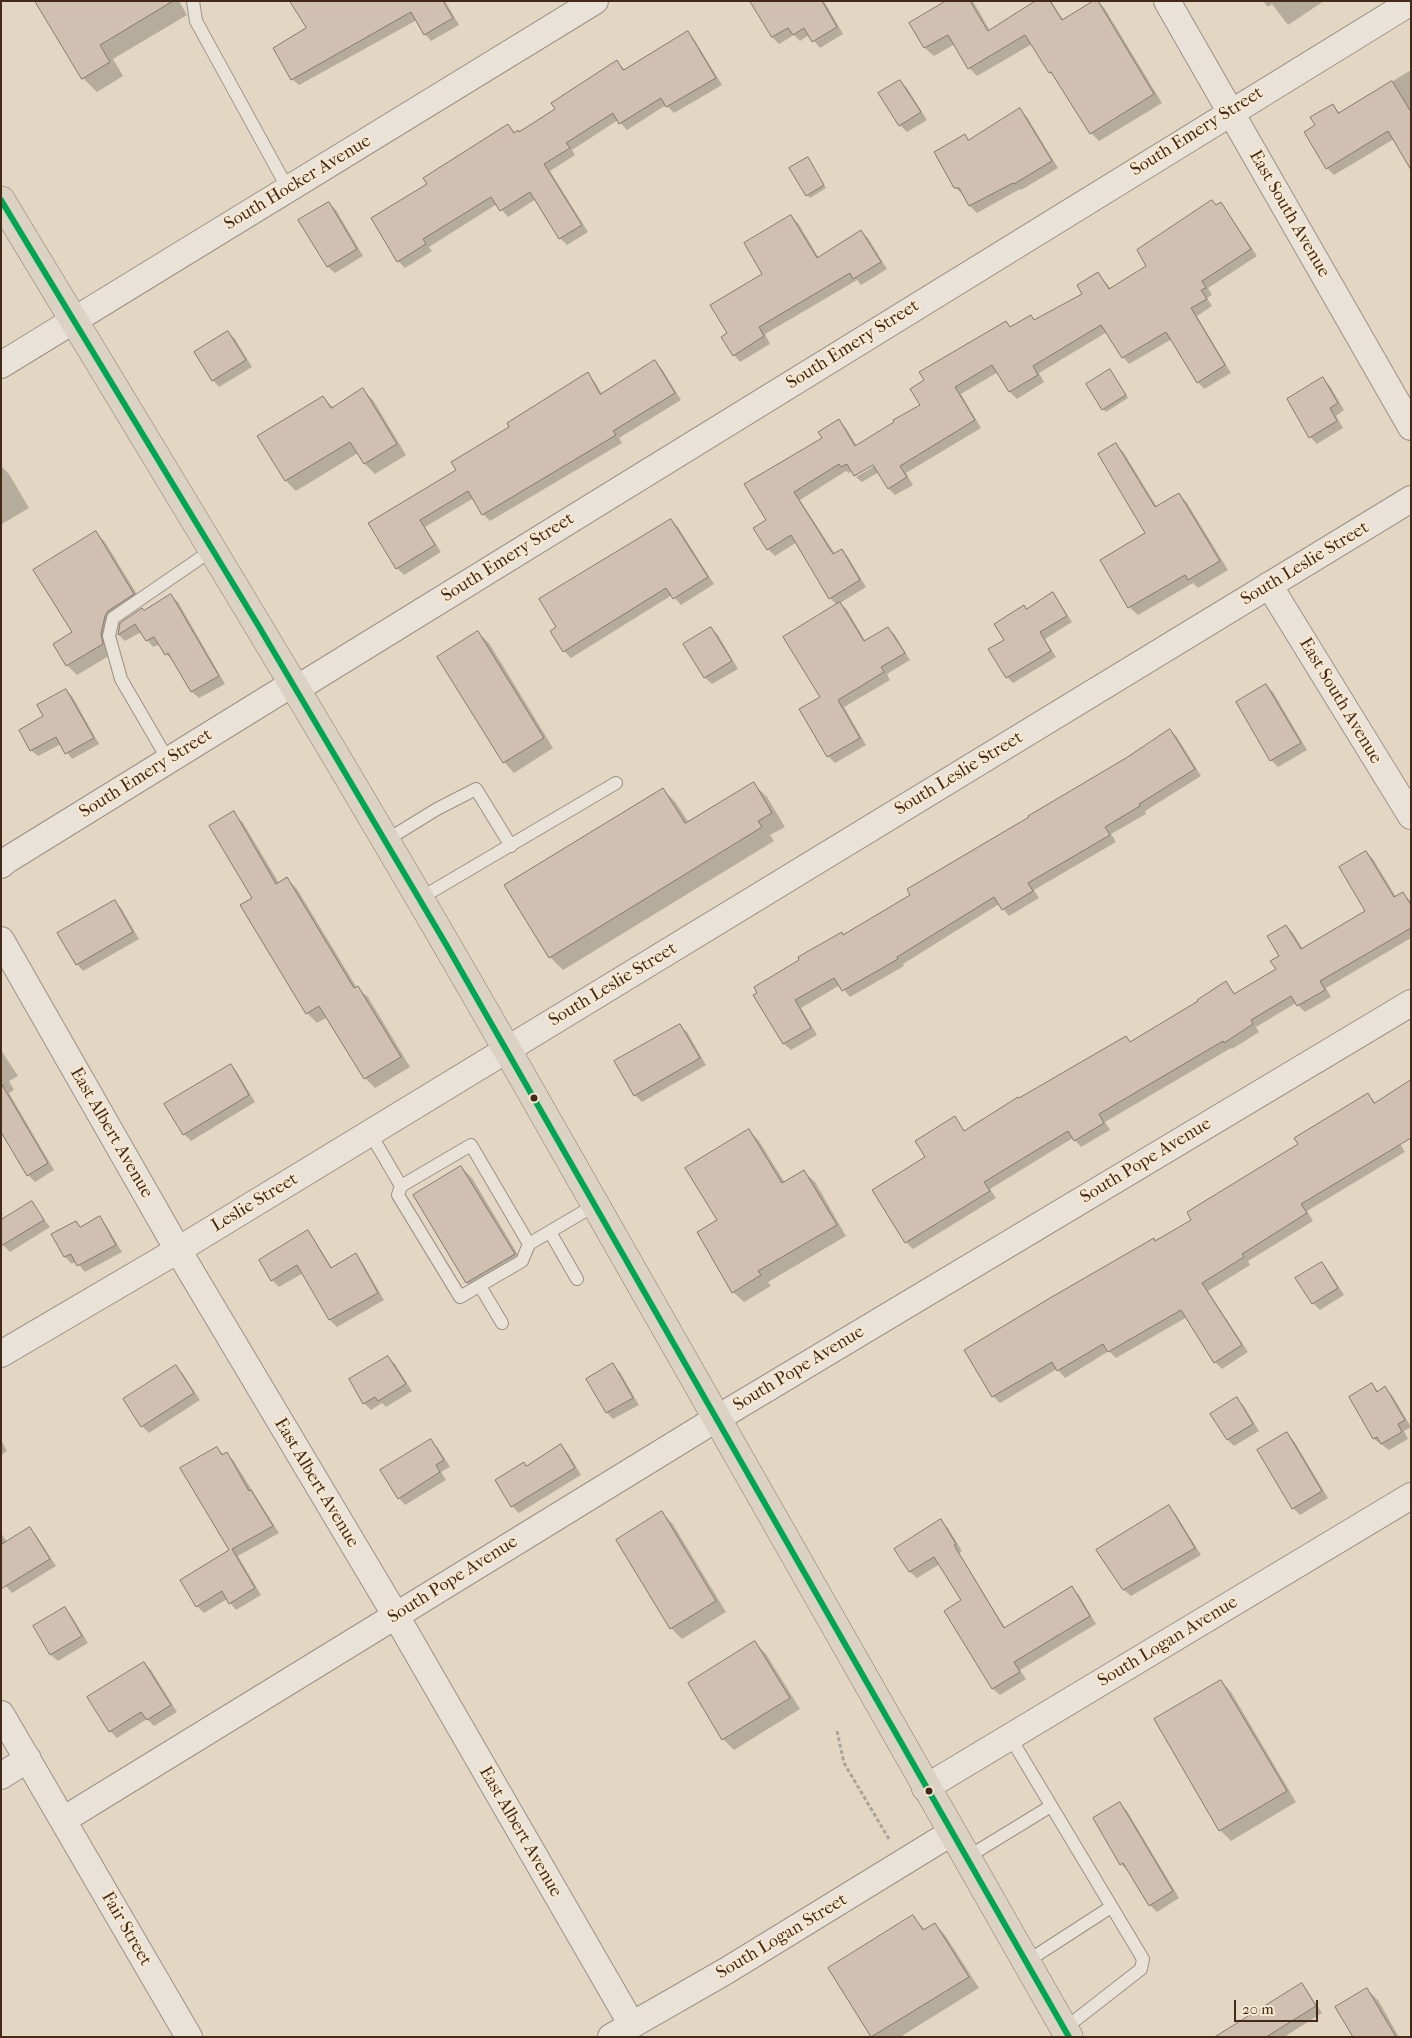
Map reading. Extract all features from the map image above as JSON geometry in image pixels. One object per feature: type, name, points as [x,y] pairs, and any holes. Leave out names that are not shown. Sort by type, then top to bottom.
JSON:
[{"type":"main road","points":[[1,200],[294,687],[507,1050],[925,1788],[1067,2033]]},
{"type":"street","name":"South Hocker Avenue","points":[[1,365],[595,1]]},
{"type":"street","name":"East South Avenue","points":[[1167,1],[1411,427]]},
{"type":"street","name":"South Emery Street","points":[[1,865],[168,760],[294,687],[1411,2]]},
{"type":"street","name":"South Leslie Street","points":[[507,1050],[1411,499]]},
{"type":"street","name":"East South Avenue","points":[[1270,585],[1411,816]]},
{"type":"street","name":"East Albert Avenue","points":[[1,940],[178,1250],[396,1616],[621,2031]]},
{"type":"street","name":"South Pope Avenue","points":[[63,1820],[716,1419],[1411,1002]]},
{"type":"street","name":"Leslie Street","points":[[1,1354],[178,1250],[507,1050]]},
{"type":"street","name":"South Logan Avenue","points":[[925,1788],[1411,1496]]},
{"type":"street","points":[[1,1714],[28,1760],[1,1776]]},
{"type":"street","name":"Fair Street","points":[[28,1760],[189,2037]]},
{"type":"street","name":"South Logan Street","points":[[621,2031],[726,1971],[951,1833]]},
{"type":"lane","points":[[193,1],[196,21],[288,189]]},
{"type":"lane","points":[[168,760],[121,679],[109,636],[113,618],[212,550]]},
{"type":"lane","points":[[419,899],[616,783]]},
{"type":"lane","points":[[385,842],[437,809],[476,790],[511,846]]},
{"type":"lane","points":[[370,1133],[401,1186]]},
{"type":"lane","points":[[529,1244],[471,1145],[401,1186],[398,1195],[460,1297],[522,1261],[529,1244],[595,1205]]},
{"type":"lane","points":[[550,1232],[577,1279]]},
{"type":"lane","points":[[480,1286],[502,1324]]},
{"type":"lane","points":[[1010,1736],[1143,1959],[1142,1969],[1067,2033]]},
{"type":"lane","points":[[966,1858],[1052,1806]]},
{"type":"lane","points":[[1026,1962],[1111,1907]]},
{"type":"path","points":[[837,1731],[844,1763],[889,1839]]},
{"type":"building","points":[[35,1],[173,1],[100,45],[110,62],[82,79]]},
{"type":"building","points":[[290,1],[443,1],[453,18],[424,35],[411,12],[291,80],[273,48],[306,28]]},
{"type":"building","points":[[750,1],[822,1],[837,27],[812,42],[804,28],[793,35],[788,28],[772,37]]},
{"type":"building","points":[[946,1],[970,1],[988,31],[1035,1],[1050,1],[1062,20],[1093,1],[1098,1],[1154,94],[1090,134],[1025,35],[968,69],[948,35],[924,48],[909,23]]},
{"type":"building","points":[[688,31],[716,78],[666,107],[661,98],[619,124],[613,113],[566,143],[570,148],[544,164],[582,225],[559,239],[530,192],[500,211],[491,197],[423,239],[426,244],[397,262],[371,218],[427,184],[423,178],[508,124],[514,133],[518,130],[519,132],[555,109],[551,103],[617,60],[623,70]]},
{"type":"building","points":[[900,80],[921,112],[899,126],[878,93]]},
{"type":"building","points":[[1392,81],[1411,112],[1411,170],[1388,131],[1326,169],[1304,132],[1315,125],[1310,117],[1333,104],[1338,113]]},
{"type":"building","points":[[1020,108],[1052,161],[1014,184],[969,206],[959,188],[954,188],[934,152],[965,134],[968,140]]},
{"type":"building","points":[[808,157],[824,185],[806,196],[789,168]]},
{"type":"building","points":[[1212,200],[1216,205],[1221,202],[1251,249],[1202,281],[1206,288],[1201,290],[1207,299],[1191,308],[1225,365],[1197,383],[1166,332],[1122,358],[1101,325],[1033,366],[1038,375],[1009,392],[992,365],[955,387],[975,420],[900,466],[907,477],[888,489],[873,465],[854,476],[847,464],[841,467],[839,464],[794,492],[833,554],[842,549],[860,580],[829,599],[791,535],[767,550],[753,528],[766,520],[744,484],[822,438],[818,432],[839,419],[855,446],[894,422],[893,420],[920,405],[910,389],[924,380],[919,372],[1006,321],[1010,327],[1031,315],[1034,320],[1082,294],[1077,285],[1098,272],[1109,289],[1146,266],[1137,250]]},
{"type":"building","points":[[329,202],[357,249],[327,267],[298,220]]},
{"type":"building","points":[[791,215],[817,258],[861,230],[881,262],[853,279],[850,273],[759,327],[764,336],[733,356],[721,337],[727,333],[710,305],[762,274],[744,243]]},
{"type":"building","points":[[228,331],[246,360],[212,381],[194,352]]},
{"type":"building","points":[[655,360],[675,393],[613,431],[616,435],[482,515],[468,491],[420,520],[435,545],[396,569],[368,523],[456,470],[451,462],[509,427],[507,423],[588,372],[600,394]]},
{"type":"building","points":[[1110,369],[1126,395],[1102,410],[1086,384]]},
{"type":"building","points":[[1323,377],[1338,403],[1330,408],[1337,421],[1309,438],[1287,399]]},
{"type":"building","points":[[363,388],[397,444],[364,464],[350,442],[285,481],[257,436],[323,396],[331,408]]},
{"type":"building","points":[[1116,443],[1155,507],[1179,493],[1220,561],[1188,580],[1185,575],[1128,608],[1100,560],[1145,533],[1098,454]]},
{"type":"building","points":[[671,519],[708,577],[673,599],[666,588],[563,652],[550,631],[556,627],[539,599]]},
{"type":"building","points":[[96,531],[134,594],[108,611],[101,634],[103,644],[66,666],[53,644],[72,632],[33,570]]},
{"type":"building","points":[[1053,592],[1067,616],[1040,632],[1051,651],[1006,678],[988,649],[1004,640],[994,624],[1024,605],[1026,609]]},
{"type":"building","points":[[171,594],[219,676],[191,692],[168,653],[165,655],[154,637],[146,641],[135,624],[118,635],[120,623],[142,608],[144,610]]},
{"type":"building","points":[[840,602],[864,641],[888,627],[905,653],[881,667],[884,672],[838,700],[860,738],[827,757],[799,709],[820,697],[783,637]]},
{"type":"building","points":[[711,627],[732,661],[704,678],[683,644]]},
{"type":"building","points":[[478,631],[544,738],[503,763],[437,657]]},
{"type":"building","points":[[1266,684],[1301,743],[1270,761],[1236,702]]},
{"type":"building","points":[[66,689],[94,738],[65,754],[56,737],[30,751],[19,730],[43,716],[37,705]]},
{"type":"building","points":[[1170,729],[1195,769],[1105,827],[1110,835],[1028,883],[1033,891],[1002,910],[994,897],[897,957],[898,959],[842,991],[834,978],[795,1000],[811,1028],[783,1044],[753,995],[757,993],[754,987],[799,960],[798,957],[842,932],[843,935],[910,895],[907,889],[1126,758]]},
{"type":"building","points":[[754,782],[772,813],[758,821],[762,827],[549,958],[504,885],[663,788],[685,823]]},
{"type":"building","points":[[234,811],[276,884],[287,877],[354,988],[358,986],[401,1057],[364,1079],[319,1006],[306,1014],[240,905],[252,898],[209,826]]},
{"type":"building","points":[[1366,851],[1394,897],[1403,892],[1411,905],[1411,928],[1320,981],[1325,990],[1297,1006],[1291,996],[1251,1020],[1253,1024],[1224,1043],[1223,1041],[1099,1114],[1104,1123],[1074,1141],[1068,1131],[984,1182],[990,1191],[905,1243],[872,1190],[925,1157],[915,1141],[955,1116],[964,1131],[1018,1097],[1126,1036],[1130,1042],[1198,1001],[1226,981],[1234,994],[1276,969],[1270,961],[1279,956],[1267,936],[1286,925],[1301,949],[1365,911],[1339,867]]},
{"type":"building","points":[[115,900],[133,932],[76,965],[57,933]]},
{"type":"building","points":[[680,1024],[700,1058],[634,1096],[614,1061]]},
{"type":"building","points":[[231,1064],[249,1095],[183,1135],[164,1104]]},
{"type":"building","points":[[1411,1080],[1411,1138],[1301,1204],[1307,1213],[1242,1254],[1244,1257],[1202,1283],[1242,1345],[1214,1363],[1181,1310],[1108,1352],[1103,1344],[1057,1371],[1052,1362],[992,1397],[964,1350],[1154,1238],[1155,1241],[1191,1220],[1187,1212],[1298,1144],[1294,1138],[1368,1093],[1374,1103]]},
{"type":"building","points":[[1,1083],[48,1163],[27,1176],[1,1132]]},
{"type":"building","points":[[749,1129],[782,1183],[804,1170],[837,1225],[758,1271],[761,1275],[732,1293],[697,1232],[717,1220],[685,1168]]},
{"type":"building","points":[[461,1166],[515,1254],[466,1283],[413,1195]]},
{"type":"building","points":[[32,1201],[44,1220],[1,1246],[1,1220]]},
{"type":"building","points":[[100,1216],[116,1245],[77,1266],[71,1254],[64,1257],[51,1234],[76,1221],[80,1227]]},
{"type":"building","points":[[308,1230],[331,1268],[356,1253],[378,1293],[329,1320],[297,1265],[271,1281],[259,1260]]},
{"type":"building","points":[[1322,1262],[1338,1288],[1312,1304],[1295,1278]]},
{"type":"building","points":[[388,1356],[406,1384],[378,1401],[375,1397],[363,1404],[349,1379]]},
{"type":"building","points":[[613,1363],[633,1398],[606,1413],[586,1379]]},
{"type":"building","points":[[176,1365],[194,1393],[141,1427],[123,1399]]},
{"type":"building","points":[[1372,1383],[1377,1392],[1385,1386],[1405,1420],[1398,1424],[1402,1432],[1381,1444],[1377,1437],[1373,1439],[1349,1397]]},
{"type":"building","points":[[1237,1397],[1253,1424],[1227,1440],[1210,1414]]},
{"type":"building","points":[[1287,1432],[1322,1491],[1292,1509],[1257,1450]]},
{"type":"building","points":[[431,1439],[444,1460],[436,1465],[440,1472],[398,1499],[380,1470]]},
{"type":"building","points":[[561,1444],[575,1468],[511,1507],[495,1480],[524,1462],[526,1466]]},
{"type":"building","points":[[217,1447],[222,1455],[227,1452],[249,1491],[251,1490],[273,1526],[232,1549],[255,1588],[229,1604],[222,1591],[196,1607],[180,1580],[229,1550],[180,1468]]},
{"type":"building","points":[[1169,1505],[1195,1548],[1123,1590],[1096,1550]]},
{"type":"building","points":[[662,1511],[716,1601],[670,1629],[616,1540]]},
{"type":"building","points":[[941,1519],[956,1544],[954,1545],[1004,1628],[1072,1586],[1090,1616],[1014,1662],[1020,1672],[992,1689],[944,1611],[961,1600],[934,1557],[909,1572],[894,1549]]},
{"type":"building","points":[[30,1527],[50,1559],[1,1589],[1,1545]]},
{"type":"building","points":[[65,1607],[82,1636],[50,1655],[33,1626]]},
{"type":"building","points":[[755,1641],[790,1698],[722,1740],[688,1683]]},
{"type":"building","points":[[144,1662],[171,1705],[147,1720],[141,1712],[109,1732],[87,1697]]},
{"type":"building","points":[[1221,1680],[1287,1791],[1219,1831],[1154,1719]]},
{"type":"building","points":[[1120,1802],[1173,1891],[1149,1906],[1123,1863],[1120,1865],[1093,1818]]},
{"type":"building","points":[[913,1915],[923,1930],[935,1923],[969,1977],[871,2037],[828,1968]]},
{"type":"building","points":[[1302,1983],[1316,2006],[1266,2037],[1215,2037]]},
{"type":"building","points":[[1367,1988],[1396,2037],[1353,2037],[1335,2007]]},
{"type":"transit line","points":[[1,200],[258,625],[447,946],[1069,2037]]}]
